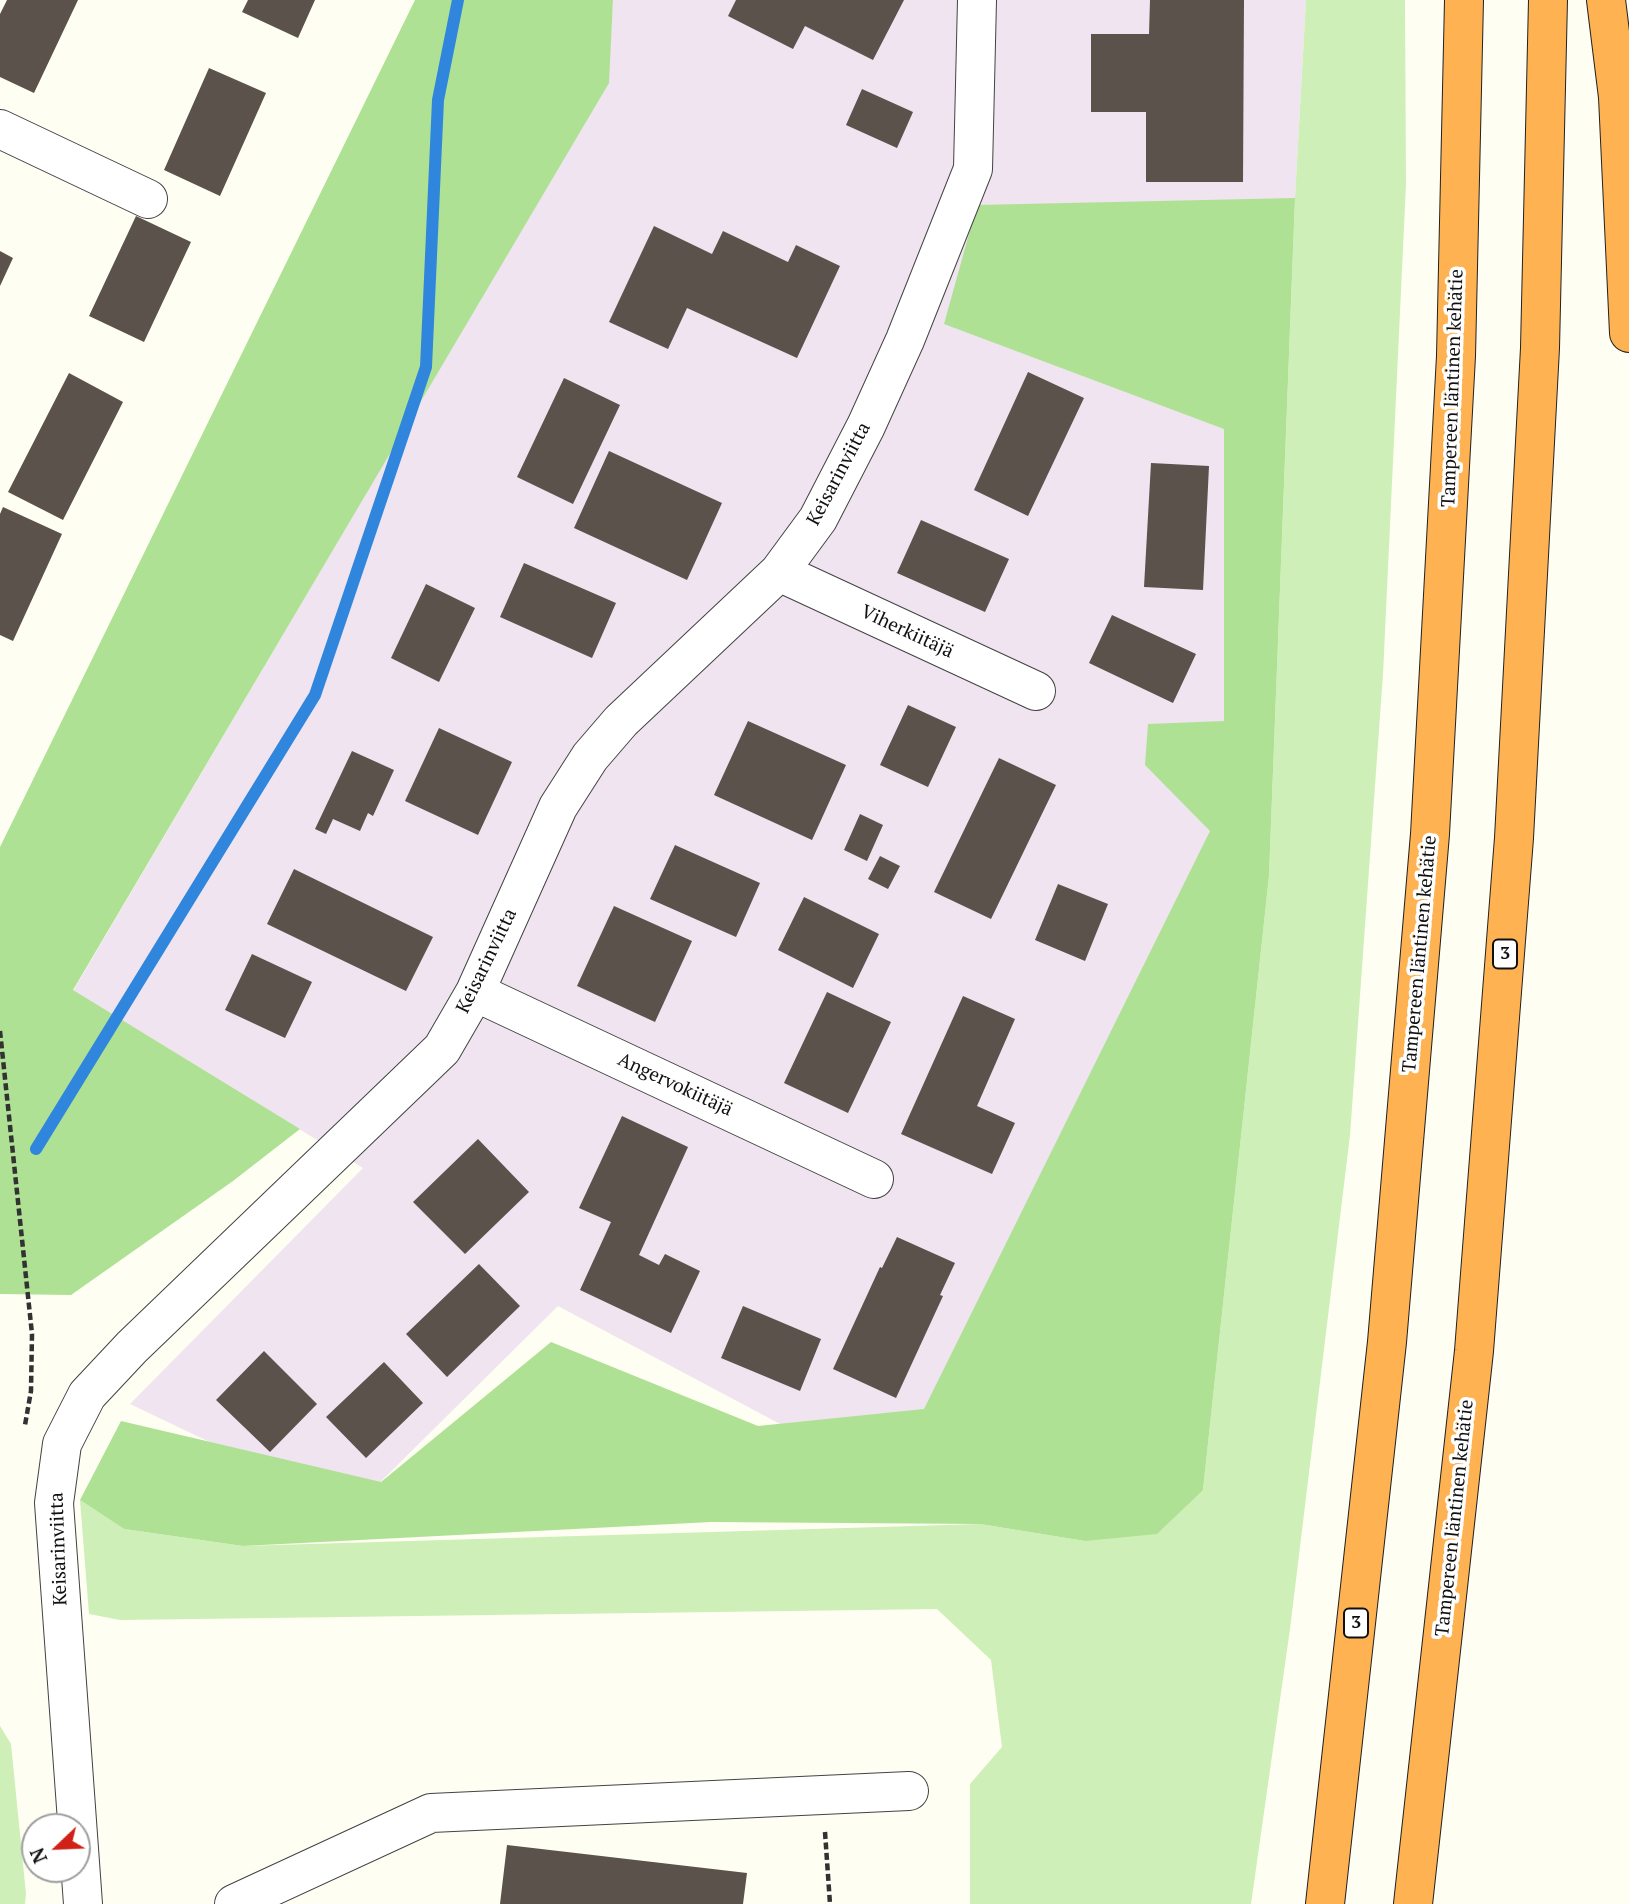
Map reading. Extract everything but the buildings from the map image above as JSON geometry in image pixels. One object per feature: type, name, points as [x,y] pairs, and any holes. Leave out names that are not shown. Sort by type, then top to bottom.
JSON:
[{"type":"highway","name":"Tampereen läntinen kehätie","points":[[1325,1904],[1387,1342],[1430,834],[1456,356],[1464,0]]},
{"type":"highway","name":"Tampereen läntinen kehätie","points":[[1413,1904],[1474,1351],[1514,838],[1541,348],[1548,0]]},
{"type":"highway","points":[[1606,0],[1618,96],[1629,333]]},
{"type":"street","name":"Keisarinviitta","points":[[83,1904],[54,1503],[62,1444],[87,1395],[132,1347],[442,1049],[475,992],[558,807],[590,757],[621,721],[779,572],[818,519],[866,426],[922,300],[973,169],[976,0]]},
{"type":"street","points":[[0,129],[148,199]]},
{"type":"street","name":"Viherkiitäjä","points":[[779,572],[1036,691]]},
{"type":"street","name":"Angervokiitäjä","points":[[475,992],[874,1179]]},
{"type":"street","points":[[234,1904],[431,1813],[909,1791]]},
{"type":"path","points":[[0,1031],[32,1334],[31,1391]]},
{"type":"path","points":[[821,1795],[830,1904]]},
{"type":"shaded area","points":[[613,0],[1306,0],[1295,198],[1234,823],[910,1493],[558,1306],[352,1510],[130,1404],[363,1168],[73,991],[608,83]]},
{"type":"green space","points":[[415,0],[613,0],[609,83],[73,990],[300,1129],[233,1181],[71,1295],[0,1294],[0,847]]},
{"type":"green space","points":[[1306,0],[1405,0],[1406,184],[1383,674],[1350,1135],[1290,1629],[1251,1904],[970,1904],[970,1784],[1002,1747],[991,1660],[937,1609],[120,1620],[89,1614],[80,1500],[124,1529],[243,1546],[980,1524],[1085,1541],[1203,1490],[1269,876],[1295,198]]},
{"type":"green space","points":[[1295,198],[1269,876],[1203,1490],[1157,1534],[1085,1541],[980,1524],[711,1522],[243,1546],[124,1529],[80,1500],[121,1421],[381,1482],[551,1342],[758,1426],[924,1409],[1210,831],[1145,765],[1148,724],[1224,721],[1224,429],[944,324],[977,205]]},
{"type":"green space","points":[[0,1726],[11,1744],[21,1844],[21,1883],[25,1883],[26,1894],[25,1904],[0,1904]]},
{"type":"waterway","points":[[36,1149],[315,695],[426,367],[438,100],[458,0]]}]
